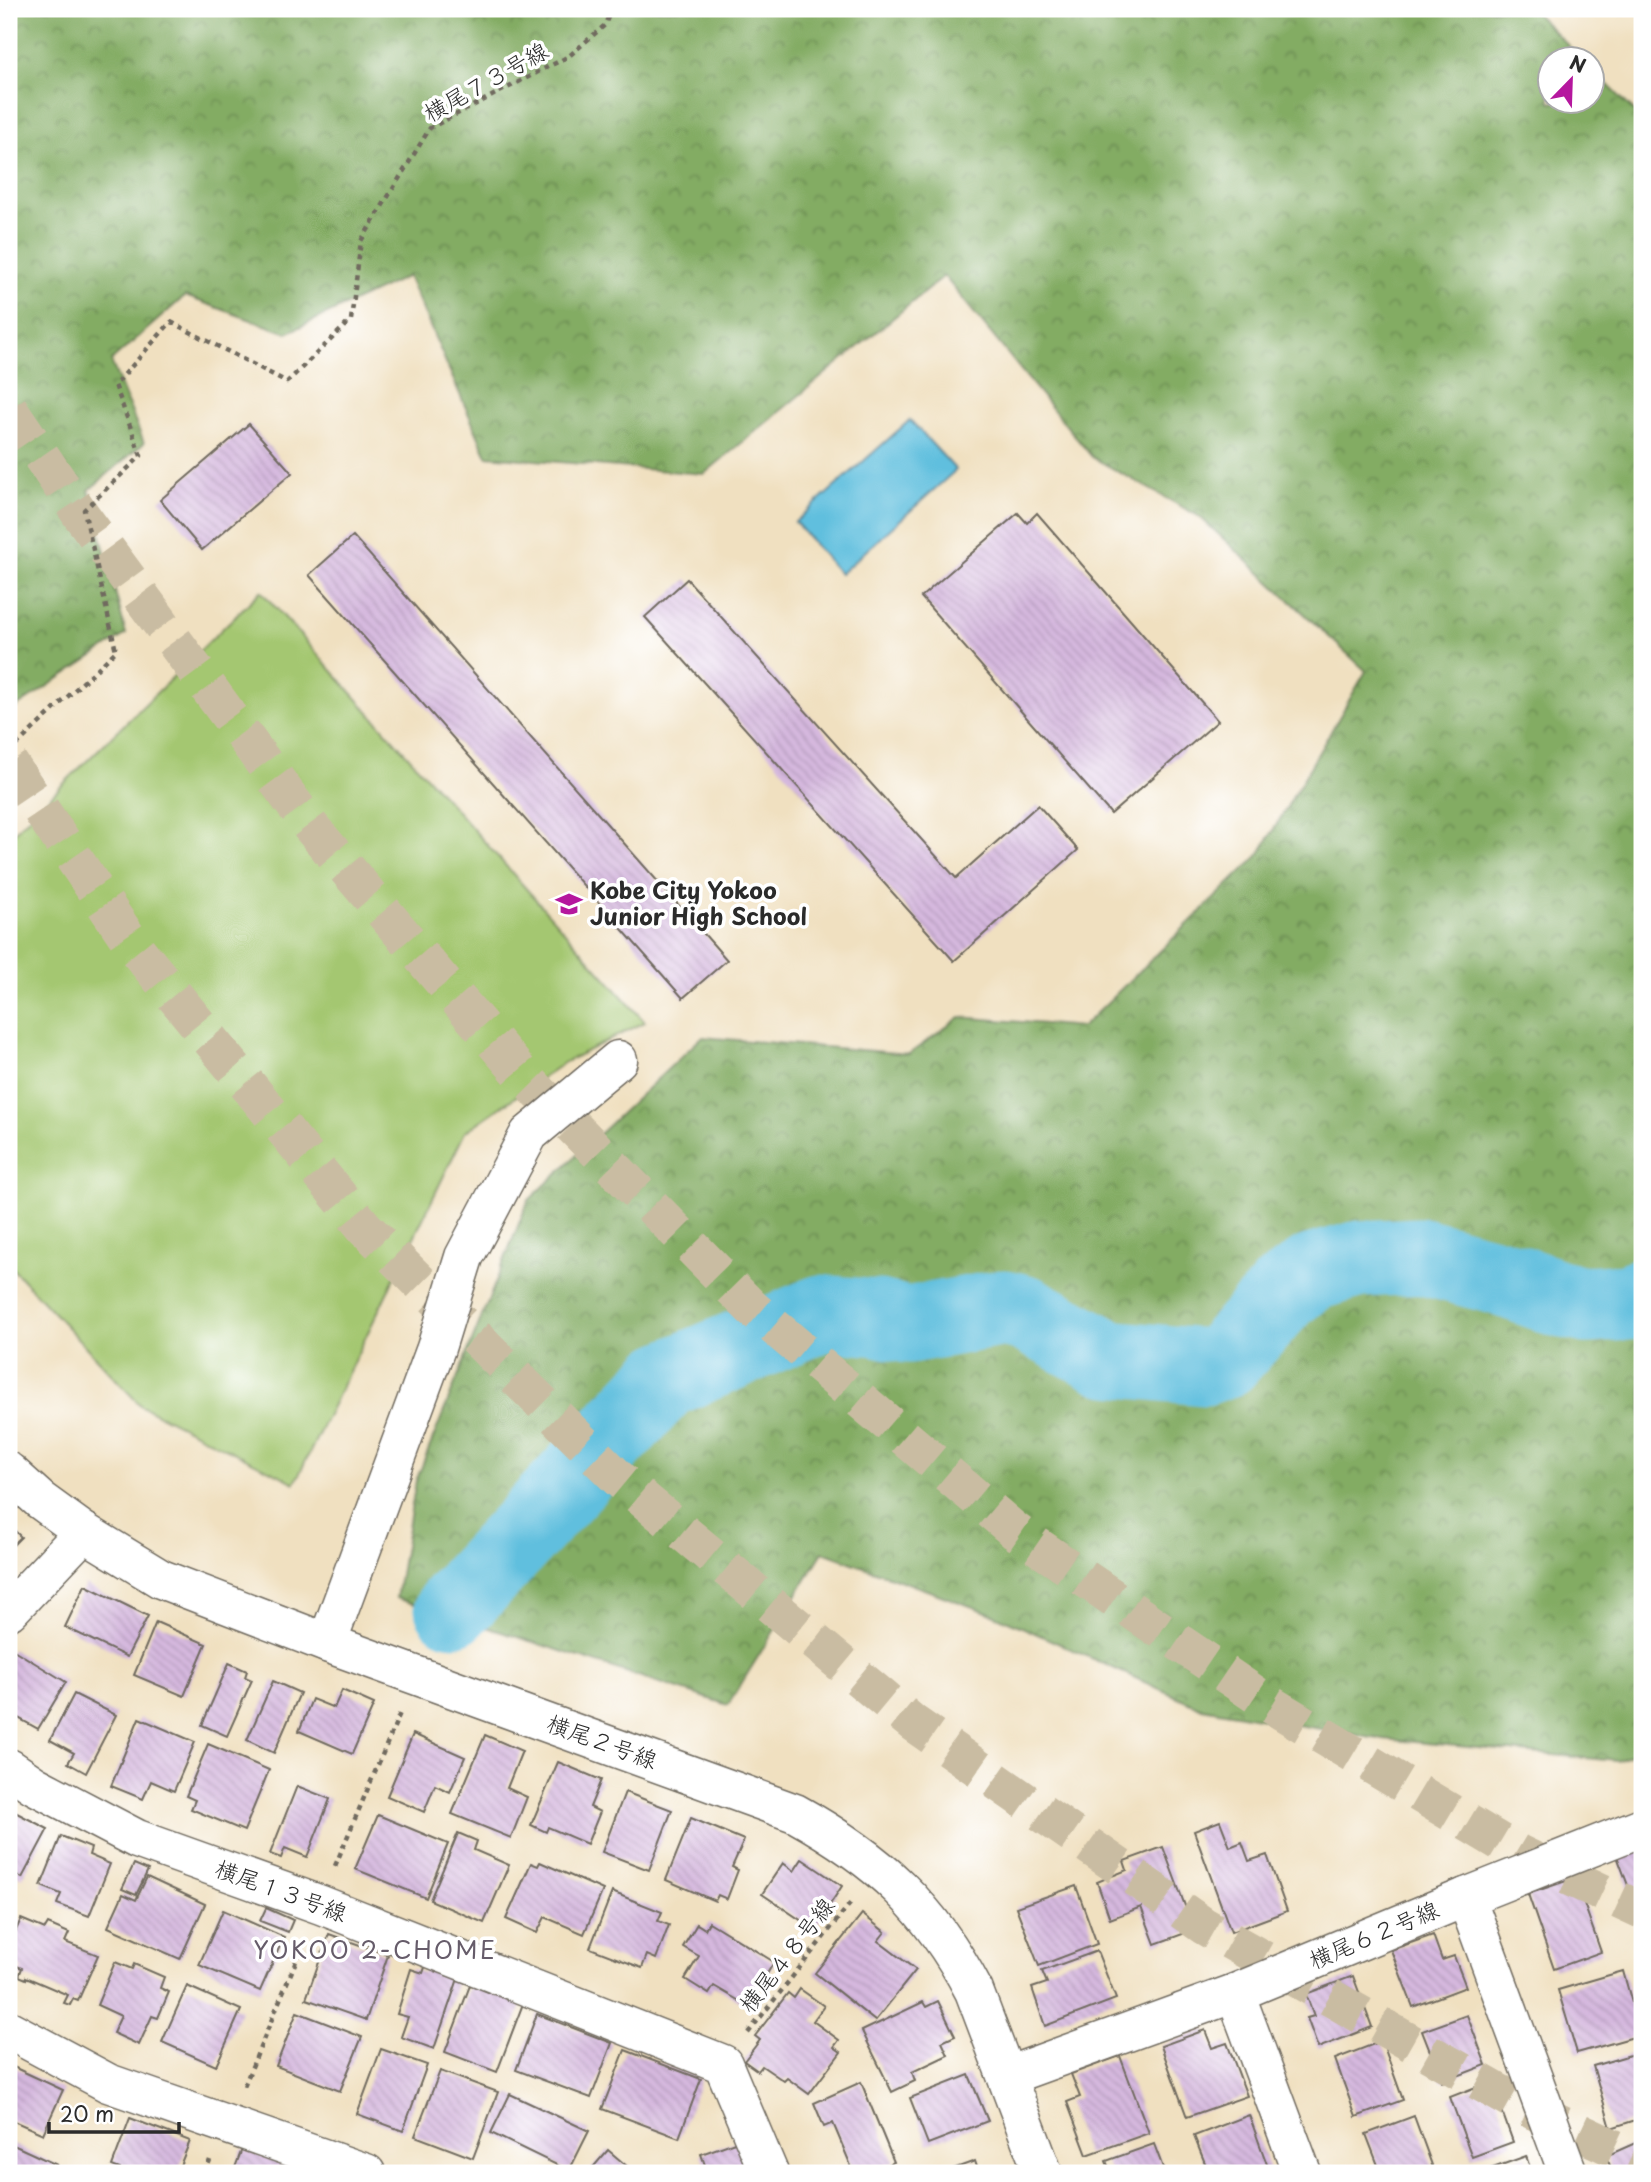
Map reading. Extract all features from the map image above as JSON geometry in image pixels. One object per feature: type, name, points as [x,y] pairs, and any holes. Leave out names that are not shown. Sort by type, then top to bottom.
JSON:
[{"type":"street","points":[[327,1643],[436,1348],[464,1257],[528,1134],[618,1060]]},
{"type":"street","name":"横尾２号線","points":[[9,1472],[40,1500],[83,1532],[161,1579],[327,1643],[795,1813],[849,1845],[901,1887],[927,1917],[962,1967],[974,1991],[1043,2173]]},
{"type":"street","points":[[9,1611],[83,1532]]},
{"type":"street","name":"横尾１３号線","points":[[9,1768],[34,1785],[137,1839],[321,1905],[723,2064]]},
{"type":"street","points":[[1466,1897],[1642,1827]]},
{"type":"street","name":"横尾６２号線","points":[[1007,2076],[1236,1993],[1466,1897],[1568,2173]]},
{"type":"street","points":[[1236,1993],[1302,2173]]},
{"type":"street","points":[[9,2030],[108,2083],[366,2173]]},
{"type":"street","points":[[723,2064],[769,2173]]},
{"type":"path","name":"横尾７３号線","points":[[9,752],[116,651],[84,510],[141,456],[115,385],[171,322],[288,382],[351,320],[361,241],[430,128],[569,55],[605,25],[611,9]]},
{"type":"path","points":[[335,1868],[402,1708]]},
{"type":"path","name":"横尾４８号線","points":[[723,2064],[879,1868]]},
{"type":"path","points":[[242,2092],[307,1934]]},
{"type":"green space","points":[[9,9],[1531,9],[1569,46],[1536,46],[1536,116],[1606,116],[1606,83],[1642,119],[1642,1750],[1617,1761],[1372,1738],[1202,1708],[995,1615],[823,1552],[728,1705],[396,1598],[416,1481],[528,1201],[702,1037],[909,1054],[960,1017],[1082,1027],[1259,855],[1366,671],[1200,517],[1092,457],[944,276],[704,474],[487,456],[408,276],[287,333],[185,296],[111,361],[144,443],[89,490],[126,634],[9,712]]},
{"type":"green space","points":[[261,591],[645,1022],[565,1062],[465,1132],[295,1483],[141,1406],[9,1265],[9,837]]},
{"type":"water","points":[[910,420],[956,470],[840,574],[795,522]]},
{"type":"building","points":[[249,424],[292,473],[202,550],[160,500]]},
{"type":"building","points":[[1018,513],[1027,523],[1037,513],[1218,721],[1111,814],[921,597]]},
{"type":"building","points":[[353,536],[727,960],[683,998],[309,575]]},
{"type":"building","points":[[687,579],[956,878],[1038,805],[1078,850],[954,961],[645,617]]},
{"type":"building","points":[[9,1525],[21,1537],[9,1549]]},
{"type":"building","points":[[85,1585],[148,1616],[127,1657],[65,1627]]},
{"type":"building","points":[[156,1622],[206,1644],[184,1696],[134,1675]]},
{"type":"building","points":[[12,1649],[66,1682],[38,1729],[9,1713],[9,1654]]},
{"type":"building","points":[[229,1663],[247,1671],[245,1677],[252,1680],[227,1736],[202,1725]]},
{"type":"building","points":[[273,1681],[300,1693],[274,1753],[247,1740]]},
{"type":"building","points":[[342,1690],[374,1704],[352,1754],[299,1731],[312,1699],[334,1708]]},
{"type":"building","points":[[74,1694],[116,1715],[86,1773],[68,1763],[74,1753],[50,1740]]},
{"type":"building","points":[[139,1718],[195,1742],[174,1791],[151,1781],[143,1799],[111,1786]]},
{"type":"building","points":[[413,1734],[465,1757],[450,1792],[435,1785],[424,1812],[387,1796]]},
{"type":"building","points":[[485,1735],[522,1751],[507,1788],[527,1797],[511,1838],[452,1814]]},
{"type":"building","points":[[208,1744],[269,1770],[244,1831],[191,1809],[195,1800],[186,1796]]},
{"type":"building","points":[[558,1762],[601,1780],[590,1807],[600,1812],[587,1844],[548,1827],[546,1832],[531,1825]]},
{"type":"building","points":[[297,1786],[330,1799],[307,1857],[285,1848],[281,1858],[270,1854]]},
{"type":"building","points":[[625,1792],[672,1810],[649,1870],[602,1852]]},
{"type":"building","points":[[9,1809],[48,1829],[22,1878],[9,1871]]},
{"type":"building","points":[[378,1815],[448,1844],[426,1898],[355,1869]]},
{"type":"building","points":[[691,1818],[744,1840],[732,1867],[738,1870],[727,1899],[718,1895],[715,1901],[666,1880]]},
{"type":"building","points":[[1220,1821],[1230,1847],[1242,1842],[1249,1861],[1267,1855],[1287,1911],[1231,1932],[1194,1831]]},
{"type":"building","points":[[458,1833],[477,1841],[474,1850],[509,1865],[484,1923],[430,1900]]},
{"type":"building","points":[[61,1836],[91,1848],[89,1855],[110,1864],[89,1916],[57,1904],[61,1894],[41,1886]]},
{"type":"building","points":[[1642,1846],[1642,1910],[1638,1912],[1617,1856]]},
{"type":"building","points":[[1163,1847],[1194,1930],[1155,1944],[1141,1907],[1110,1919],[1097,1882],[1127,1870],[1124,1861]]},
{"type":"building","points":[[802,1859],[842,1886],[814,1929],[762,1894],[783,1863],[794,1871]]},
{"type":"building","points":[[540,1862],[603,1890],[584,1934],[545,1917],[537,1933],[506,1919],[531,1863],[538,1866]]},
{"type":"building","points":[[134,1864],[148,1870],[136,1895],[122,1889]]},
{"type":"building","points":[[147,1877],[205,1904],[180,1959],[108,1927],[123,1894],[136,1900]]},
{"type":"building","points":[[1575,1878],[1601,1952],[1554,1969],[1528,1894]]},
{"type":"building","points":[[1076,1886],[1097,1944],[1039,1966],[1016,1907]]},
{"type":"building","points":[[612,1892],[662,1912],[658,1921],[669,1925],[656,1959],[647,1955],[642,1968],[590,1948]]},
{"type":"building","points":[[266,1908],[293,1920],[288,1932],[260,1921]]},
{"type":"building","points":[[223,1910],[284,1937],[260,1991],[199,1965]]},
{"type":"building","points":[[862,1914],[885,1932],[878,1941],[916,1970],[875,2021],[815,1973]]},
{"type":"building","points":[[21,1919],[45,1929],[48,1924],[69,1933],[65,1942],[98,1955],[78,2001],[73,1999],[70,2005],[64,2003],[68,1995],[19,1976],[22,1968],[9,1963],[9,1946]]},
{"type":"building","points":[[709,1922],[774,1962],[748,2006],[714,1986],[709,1994],[685,1979],[699,1956],[683,1947],[697,1924],[705,1929]]},
{"type":"building","points":[[329,1934],[388,1955],[366,2020],[306,1999]]},
{"type":"building","points":[[1433,1935],[1442,1960],[1454,1956],[1466,1987],[1413,2007],[1391,1950]]},
{"type":"building","points":[[1097,1951],[1116,1999],[1045,2026],[1032,1988],[1047,1983],[1042,1971]]},
{"type":"building","points":[[429,1956],[462,1967],[434,2049],[401,2037],[408,2017],[397,2014],[411,1969],[423,1973]]},
{"type":"building","points":[[115,1962],[132,1969],[134,1964],[164,1977],[160,1988],[169,1992],[158,2018],[152,2016],[139,2045],[113,2033],[121,2016],[97,2005]]},
{"type":"building","points":[[1623,1971],[1641,2035],[1577,2053],[1558,1990]]},
{"type":"building","points":[[1353,1976],[1372,2027],[1318,2048],[1307,2018],[1314,2016],[1306,1994]]},
{"type":"building","points":[[472,1980],[524,2001],[497,2072],[445,2052]]},
{"type":"building","points":[[187,1986],[241,2010],[216,2066],[162,2042]]},
{"type":"building","points":[[800,1989],[824,2006],[813,2021],[839,2040],[834,2047],[841,2052],[809,2094],[787,2078],[784,2081],[762,2066],[758,2071],[744,2061],[760,2040],[755,2036],[788,1993],[794,1998]]},
{"type":"building","points":[[938,2001],[955,2036],[942,2042],[948,2055],[912,2072],[915,2081],[892,2092],[862,2031],[923,2002],[926,2007]]},
{"type":"building","points":[[297,2012],[362,2037],[340,2091],[276,2066]]},
{"type":"building","points":[[537,2014],[612,2043],[591,2098],[516,2070]]},
{"type":"building","points":[[1467,2015],[1486,2065],[1442,2082],[1422,2031]]},
{"type":"building","points":[[1205,2030],[1212,2048],[1227,2043],[1247,2096],[1187,2117],[1161,2046]]},
{"type":"building","points":[[1382,2041],[1403,2100],[1356,2117],[1335,2059]]},
{"type":"building","points":[[381,2049],[427,2065],[403,2131],[357,2114]]},
{"type":"building","points":[[625,2050],[701,2079],[679,2138],[602,2109]]},
{"type":"building","points":[[1637,2053],[1642,2071],[1642,2118],[1611,2128],[1593,2066]]},
{"type":"building","points":[[1120,2056],[1149,2133],[1087,2155],[1067,2102],[1080,2097],[1071,2074]]},
{"type":"building","points":[[9,2065],[63,2090],[43,2134],[9,2119]]},
{"type":"building","points":[[440,2071],[498,2092],[473,2158],[415,2136]]},
{"type":"building","points":[[969,2075],[988,2121],[928,2144],[910,2098]]},
{"type":"building","points":[[1491,2081],[1513,2142],[1472,2157],[1450,2097]]},
{"type":"building","points":[[861,2082],[894,2162],[868,2173],[854,2173],[833,2123],[824,2127],[814,2103]]},
{"type":"building","points":[[510,2094],[589,2131],[569,2171],[491,2133]]},
{"type":"building","points":[[1249,2115],[1269,2170],[1260,2173],[1209,2173],[1194,2136]]},
{"type":"building","points":[[1414,2116],[1433,2168],[1421,2173],[1381,2173],[1366,2134]]},
{"type":"building","points":[[130,2118],[190,2141],[177,2173],[130,2173],[112,2166]]},
{"type":"building","points":[[743,2139],[756,2173],[708,2173],[701,2154]]},
{"type":"building","points":[[1642,2140],[1642,2173],[1613,2173],[1606,2156]]},
{"type":"building","points":[[9,2143],[57,2165],[53,2173],[9,2173]]},
{"type":"building","points":[[1154,2144],[1165,2173],[1111,2173],[1106,2161]]},
{"type":"building","points":[[242,2149],[299,2170],[297,2173],[233,2173]]},
{"type":"building","points":[[608,2150],[635,2173],[588,2173]]},
{"type":"building","points":[[1526,2156],[1532,2173],[1479,2173]]},
{"type":"building","points":[[975,2161],[979,2173],[942,2173]]},
{"type":"waterway","points":[[453,1608],[665,1380],[822,1313],[878,1318],[908,1325],[1004,1308],[1025,1313],[1108,1358],[1204,1367],[1224,1360],[1284,1293],[1314,1272],[1360,1259],[1421,1256],[1500,1277],[1560,1299],[1588,1305],[1627,1302],[1642,1296]]},
{"type":"tunnel","points":[[9,409],[81,515],[311,827],[524,1077],[752,1308],[1015,1531],[1268,1703],[1520,1854],[1642,1911]]},
{"type":"tunnel","points":[[9,763],[132,944],[365,1228],[619,1479],[913,1723],[1204,1926],[1519,2104],[1642,2161]]},
{"type":"place","name":"Kobe City Yokoo Junior High School","points":[[569,904]]},
{"type":"district","name":"YOKOO 2-CHOME","points":[[375,1951]]}]
